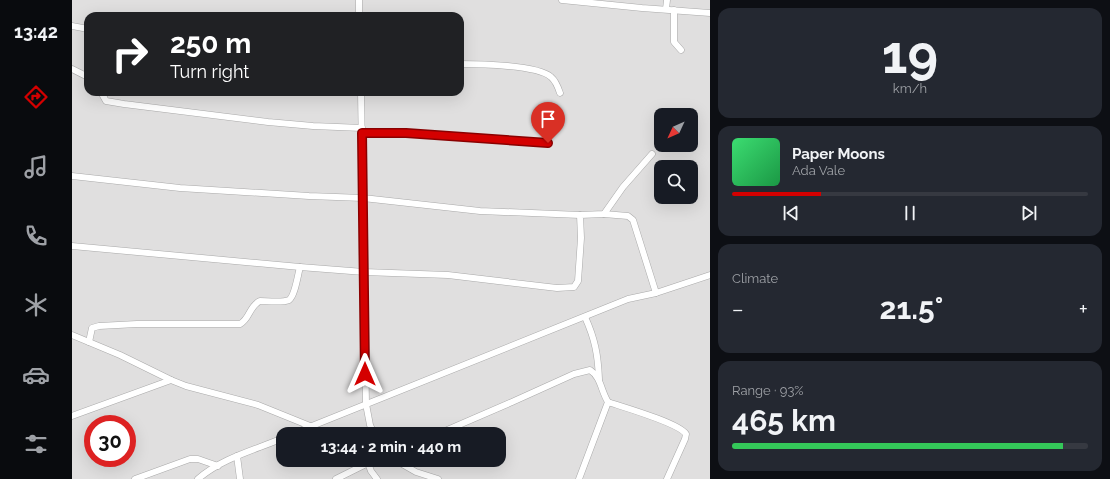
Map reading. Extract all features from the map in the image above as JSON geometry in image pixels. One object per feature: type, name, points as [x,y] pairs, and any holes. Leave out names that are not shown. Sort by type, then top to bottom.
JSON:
[{"type":"street","points":[[359,0],[360,12]]},
{"type":"street","points":[[562,0],[710,13]]},
{"type":"street","points":[[666,10],[667,0]]},
{"type":"street","points":[[674,10],[674,42],[681,50]]},
{"type":"street","points":[[72,26],[84,28]]},
{"type":"street","points":[[464,64],[479,64],[540,71],[551,77],[556,83],[560,93]]},
{"type":"street","points":[[72,69],[84,75]]},
{"type":"street","points":[[103,96],[105,100],[124,104],[268,122],[548,143]]},
{"type":"street","points":[[361,96],[366,404],[371,427]]},
{"type":"street","points":[[604,214],[623,187],[652,154]]},
{"type":"street","points":[[72,176],[180,188],[363,198],[480,211],[628,216],[633,220],[656,293]]},
{"type":"street","points":[[72,246],[364,272],[448,275],[557,288],[574,287],[578,281],[581,238],[580,215]]},
{"type":"street","points":[[88,342],[91,330],[94,327],[99,326],[137,324],[240,324],[247,319],[250,310],[260,301],[289,300],[293,295],[300,267]]},
{"type":"street","points":[[72,335],[120,355],[171,380],[206,392],[258,406],[310,426],[628,300],[656,293],[710,275]]},
{"type":"street","points":[[585,317],[592,332],[596,346],[599,379],[608,402],[683,430],[686,434],[667,479]]},
{"type":"street","points":[[590,370],[598,360]]},
{"type":"street","points":[[454,427],[584,370],[594,372],[599,379]]},
{"type":"street","points":[[72,416],[171,380]]},
{"type":"street","points":[[579,479],[608,402]]},
{"type":"street","points":[[198,479],[237,456],[276,441]]},
{"type":"street","points":[[237,456],[240,479]]},
{"type":"street","points":[[135,479],[190,459],[198,459],[218,466]]},
{"type":"street","points":[[336,479],[359,467]]},
{"type":"street","points":[[371,467],[372,475],[377,479]]},
{"type":"street","points":[[407,467],[416,472],[438,479]]},
{"type":"shaded area","points":[[72,0],[710,0],[710,479],[72,479]]},
{"type":"route","points":[[365,374],[362,133],[406,133],[548,143]]}]
